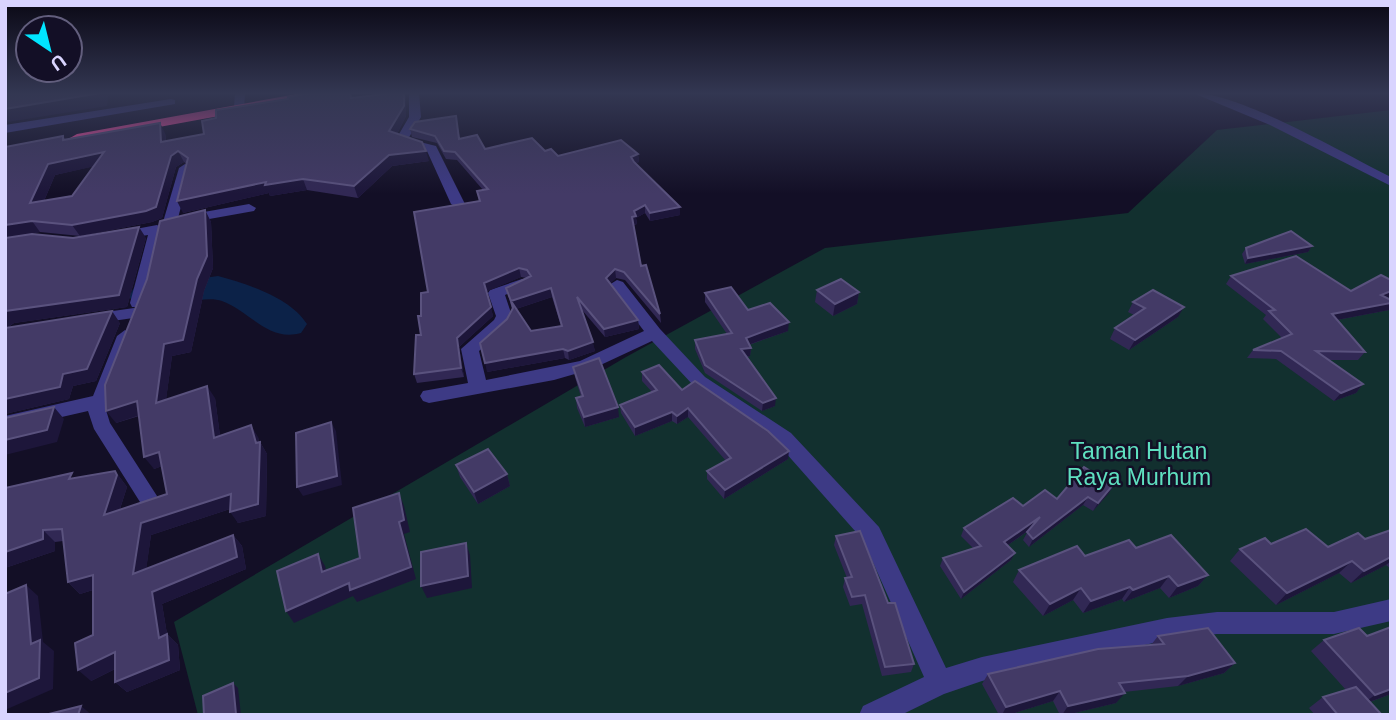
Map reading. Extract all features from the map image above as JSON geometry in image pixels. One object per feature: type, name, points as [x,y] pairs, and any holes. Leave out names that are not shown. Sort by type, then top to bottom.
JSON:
[{"type":"highway","points":[[57,142],[124,127]]},
{"type":"street","points":[[409,127],[401,141],[432,149],[457,204]]},
{"type":"street","points":[[1281,127],[1391,182]]},
{"type":"street","points":[[147,496],[101,424],[98,402],[139,301],[185,168]]},
{"type":"street","points":[[106,239],[249,208]]},
{"type":"street","points":[[478,386],[470,348],[501,324],[504,316],[496,293],[522,284]]},
{"type":"street","points":[[617,285],[654,333],[699,381],[784,438],[871,534],[940,683]]},
{"type":"street","points":[[81,321],[139,301]]},
{"type":"street","points":[[429,396],[554,374],[586,365],[654,333]]},
{"type":"street","points":[[5,423],[98,402]]},
{"type":"street","points":[[872,715],[940,683],[982,669],[1167,629],[1217,623],[1334,623],[1391,610]]},
{"type":"green space","name":"Taman Hutan Raya Murhum","points":[[1247,127],[1391,127],[1391,715],[198,715],[174,622],[626,357],[825,248],[1128,213],[1217,130]]},
{"type":"building","points":[[139,127],[160,127],[161,142],[204,134],[203,127],[392,127],[389,131],[422,142],[426,151],[389,155],[354,186],[303,179],[265,185],[266,182],[177,201],[188,158],[178,151],[171,156],[156,207],[72,225],[32,221],[5,225],[5,147],[63,136],[63,140]],"holes":[[[104,152],[72,196],[30,203],[48,164]]]},
{"type":"building","points":[[412,127],[457,127],[459,139],[477,135],[485,149],[532,138],[545,151],[551,149],[558,156],[621,140],[638,154],[631,157],[634,162],[680,207],[650,213],[645,205],[634,211],[636,216],[632,217],[641,266],[646,265],[660,314],[624,272],[615,269],[606,278],[638,320],[604,329],[577,297],[593,342],[568,351],[563,349],[485,363],[480,343],[507,319],[513,308],[506,288],[531,276],[527,270],[519,268],[484,283],[491,307],[457,338],[461,368],[414,374],[416,335],[421,335],[418,316],[421,316],[421,293],[428,292],[414,212],[480,201],[477,191],[488,189],[455,152],[444,151],[435,136],[410,129]],"holes":[[[551,288],[562,326],[531,331],[511,301]]]},
{"type":"building","points":[[205,210],[207,256],[197,279],[183,340],[164,344],[156,403],[207,386],[214,438],[251,425],[256,443],[260,442],[258,504],[230,512],[231,494],[141,523],[133,574],[233,535],[237,557],[152,592],[159,638],[167,634],[169,660],[115,682],[115,652],[78,670],[75,643],[93,635],[93,575],[68,582],[62,529],[43,530],[43,539],[5,552],[5,488],[72,473],[69,479],[115,471],[117,475],[104,515],[167,494],[159,452],[144,457],[137,401],[106,411],[105,385],[147,279],[160,221]]},
{"type":"building","points":[[139,227],[119,295],[5,311],[5,238],[32,234],[73,238]]},
{"type":"building","points":[[1291,231],[1312,246],[1248,258],[1246,248]]},
{"type":"building","points":[[1296,256],[1351,291],[1381,275],[1391,280],[1391,291],[1381,295],[1391,300],[1391,303],[1332,314],[1365,352],[1316,351],[1363,384],[1341,393],[1281,351],[1253,350],[1292,334],[1269,311],[1275,310],[1231,276]]},
{"type":"building","points":[[841,279],[859,292],[835,304],[817,290]]},
{"type":"building","points":[[731,287],[748,310],[770,303],[789,322],[746,338],[751,348],[741,349],[776,398],[763,403],[705,365],[695,340],[732,333],[705,293]]},
{"type":"building","points":[[1153,290],[1184,307],[1135,340],[1115,328],[1145,308],[1133,302]]},
{"type":"building","points":[[112,311],[87,369],[63,374],[60,387],[5,399],[5,328]]},
{"type":"building","points":[[599,358],[618,407],[584,417],[576,398],[583,396],[573,367]]},
{"type":"building","points":[[659,365],[682,390],[695,381],[768,431],[789,451],[725,490],[707,471],[731,458],[688,408],[677,416],[672,412],[635,427],[620,405],[657,390],[642,372]]},
{"type":"building","points":[[54,407],[47,430],[5,440],[5,418]]},
{"type":"building","points":[[331,422],[337,476],[297,487],[296,433]]},
{"type":"building","points":[[488,449],[507,474],[474,492],[456,465]]},
{"type":"building","points":[[1084,467],[1113,485],[1098,503],[1088,497],[1033,539],[1027,532],[1040,517],[1004,542],[1015,553],[964,592],[943,558],[981,546],[964,528],[1013,498],[1023,506],[1045,490],[1057,499]]},
{"type":"building","points":[[399,493],[404,520],[399,522],[411,567],[350,590],[349,583],[286,611],[277,571],[318,554],[322,572],[360,558],[353,508]]},
{"type":"building","points":[[1306,529],[1328,547],[1358,533],[1365,539],[1391,530],[1391,557],[1364,571],[1352,561],[1287,593],[1240,549],[1265,538],[1271,544]]},
{"type":"building","points":[[860,531],[888,603],[895,603],[914,664],[885,667],[865,595],[852,597],[845,578],[852,577],[836,536]]},
{"type":"building","points":[[1171,535],[1208,575],[1178,586],[1169,576],[1133,590],[1130,587],[1091,601],[1081,588],[1050,604],[1019,570],[1077,546],[1085,556],[1129,540],[1136,548]]},
{"type":"building","points":[[466,543],[468,576],[421,586],[421,552]]},
{"type":"building","points":[[26,585],[31,644],[40,640],[39,678],[5,693],[5,594]]},
{"type":"building","points":[[1391,627],[1391,689],[1375,695],[1324,640],[1359,628],[1367,636]]},
{"type":"building","points":[[1208,628],[1235,663],[1188,676],[1119,683],[1125,693],[1068,706],[1060,691],[1006,707],[988,674],[1098,649],[1164,644],[1158,636]]},
{"type":"building","points":[[233,683],[236,714],[204,715],[203,696]]},
{"type":"building","points":[[1356,687],[1382,715],[1338,715],[1323,697]]},
{"type":"building","points":[[81,706],[78,715],[45,715]]},
{"type":"waterway","points":[[148,296],[218,288],[237,293],[287,324]]}]
